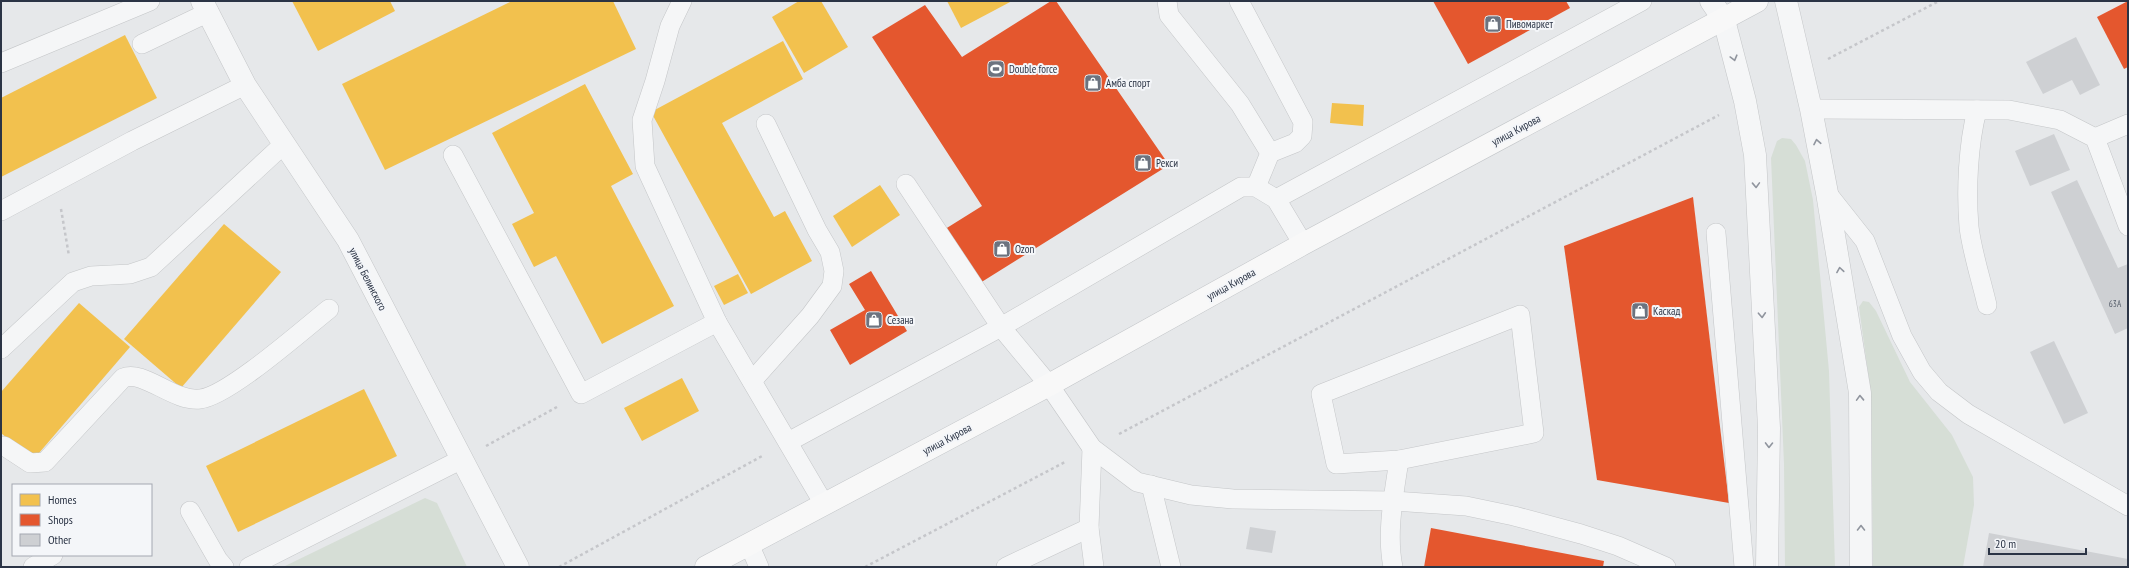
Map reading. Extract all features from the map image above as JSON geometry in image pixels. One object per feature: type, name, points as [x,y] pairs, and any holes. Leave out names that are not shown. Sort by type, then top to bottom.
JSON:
[{"type":"main road","name":"улица Кирова","points":[[706,567],[1048,385],[1303,244],[1757,1]]},
{"type":"street","points":[[1711,1],[1724,20],[1745,101],[1755,155],[1769,428],[1766,567]]},
{"type":"street","points":[[1786,1],[1811,109],[1827,193],[1860,393],[1861,567]]},
{"type":"street","name":"улица Белинского","points":[[205,6],[245,85],[348,240],[518,567]]},
{"type":"lane","points":[[1,63],[150,1]]},
{"type":"lane","points":[[682,1],[670,26],[655,81],[642,120],[645,166],[717,322],[824,504]]},
{"type":"lane","points":[[1167,1],[1169,15],[1240,104],[1270,153]]},
{"type":"lane","points":[[1239,1],[1303,122],[1302,136],[1295,144],[1270,153],[1256,187]]},
{"type":"lane","points":[[1276,198],[1642,1]]},
{"type":"lane","points":[[142,44],[205,6]]},
{"type":"lane","points":[[1,212],[56,182],[245,85]]},
{"type":"lane","points":[[1811,109],[2008,110],[2045,115],[2073,126],[2095,138],[2128,226]]},
{"type":"lane","points":[[1978,110],[1974,124],[1968,186],[1969,227],[1987,305]]},
{"type":"lane","points":[[752,381],[810,316],[832,286],[834,271],[830,252],[816,230],[766,124]]},
{"type":"lane","points":[[2095,138],[2128,124]]},
{"type":"lane","points":[[1,349],[73,282],[91,276],[130,274],[152,267],[284,144]]},
{"type":"lane","points":[[454,155],[581,394],[717,322]]},
{"type":"lane","points":[[906,184],[1001,328],[1048,385],[1092,448],[1137,482],[1191,495],[1233,499],[1394,501],[1466,506],[1514,516],[1581,534],[1618,546],[1666,567]]},
{"type":"lane","points":[[788,442],[1001,328],[1241,187],[1256,187],[1276,198],[1303,244]]},
{"type":"lane","points":[[1827,193],[1865,241],[1902,336],[1922,372],[1939,392],[1968,414],[2128,506]]},
{"type":"lane","points":[[1716,233],[1744,567]]},
{"type":"lane","points":[[1,446],[4,446],[30,463],[45,462],[123,378],[130,375],[138,376],[166,392],[186,398],[199,399],[209,397],[243,376],[329,309]]},
{"type":"lane","points":[[1520,315],[1534,433],[1399,460],[1336,464],[1321,394],[1520,315]]},
{"type":"lane","points":[[1092,448],[1089,528],[1094,567]]},
{"type":"lane","points":[[249,567],[462,459]]},
{"type":"lane","points":[[1393,567],[1390,555],[1399,460]]},
{"type":"lane","points":[[1151,485],[1171,567]]},
{"type":"lane","points":[[190,511],[218,560],[224,567]]},
{"type":"lane","points":[[1006,567],[1089,528]]},
{"type":"lane","points":[[749,544],[759,567]]},
{"type":"lane","points":[[33,567],[51,556]]},
{"type":"path","points":[[1803,73],[1939,1]]},
{"type":"path","points":[[865,567],[1745,101]]},
{"type":"path","points":[[56,182],[73,282]]},
{"type":"path","points":[[462,459],[581,394]]},
{"type":"path","points":[[559,567],[788,442]]},
{"type":"shaded area","points":[[1782,138],[1791,139],[1805,161],[1813,200],[1829,371],[1835,567],[1785,567],[1784,464],[1771,158],[1777,141]]},
{"type":"shaded area","points":[[1863,301],[1869,302],[1876,311],[1910,382],[1952,435],[1973,477],[1974,505],[1963,567],[1873,567],[1871,395],[1859,307]]},
{"type":"shaded area","points":[[425,498],[437,503],[467,567],[283,567]]},
{"type":"building: Homes","points":[[292,1],[390,1],[395,11],[318,51]]},
{"type":"building: Homes","points":[[512,1],[613,1],[636,49],[385,170],[342,84]]},
{"type":"building: Homes","points":[[799,1],[821,1],[848,47],[804,73],[772,17]]},
{"type":"building: Homes","points":[[947,1],[1012,1],[961,28]]},
{"type":"building: Homes","points":[[125,35],[157,98],[1,177],[1,98]]},
{"type":"building: Homes","points":[[783,41],[803,79],[722,123],[774,217],[785,211],[812,261],[751,294],[651,112]]},
{"type":"building: Homes","points":[[585,84],[633,174],[611,186],[674,306],[602,344],[556,256],[534,267],[512,224],[534,213],[492,133]]},
{"type":"building: Homes","points":[[1332,103],[1364,105],[1363,126],[1330,123]]},
{"type":"building: Homes","points":[[880,185],[900,215],[852,247],[833,216]]},
{"type":"building: Homes","points":[[224,224],[281,272],[181,388],[124,339]]},
{"type":"building: Homes","points":[[738,274],[748,293],[724,305],[714,286]]},
{"type":"building: Homes","points":[[79,303],[130,347],[33,460],[1,433],[1,392]]},
{"type":"building: Homes","points":[[682,378],[699,411],[642,441],[624,408]]},
{"type":"building: Homes","points":[[364,389],[397,456],[238,532],[206,466]]},
{"type":"building: Shops","points":[[1051,1],[1056,1],[1169,165],[980,283],[942,231],[982,206],[872,37],[925,5],[962,57]]},
{"type":"building: Shops","name":"Пивомаркет","points":[[1433,1],[1566,1],[1570,8],[1468,64]]},
{"type":"building: Shops","points":[[2128,1],[2128,67],[2124,69],[2097,17]]},
{"type":"building: Shops","name":"Каскад","points":[[1693,197],[1729,503],[1597,480],[1564,246]]},
{"type":"building: Shops","name":"Сезана","points":[[871,271],[907,331],[850,365],[830,330],[865,310],[849,284]]},
{"type":"building: Shops","points":[[1431,528],[1604,561],[1603,567],[1424,567]]},
{"type":"building: Other","points":[[2076,37],[2100,85],[2080,95],[2072,80],[2043,94],[2026,62]]},
{"type":"building: Other","points":[[2054,134],[2070,170],[2030,186],[2015,151]]},
{"type":"building: Other","points":[[2077,180],[2118,268],[2128,264],[2128,328],[2115,334],[2051,192]]},
{"type":"building: Other","points":[[2054,341],[2088,413],[2064,424],[2030,352]]},
{"type":"building: Other","points":[[1250,527],[1276,531],[1272,553],[1246,549]]},
{"type":"building: Other","points":[[1989,533],[2128,559],[2128,567],[1983,567]]},
{"type":"place","name":"Пивомаркет","points":[[1493,24]]},
{"type":"place","name":"Double force","points":[[996,69]]},
{"type":"place","name":"Амба спорт","points":[[1093,83]]},
{"type":"place","name":"Рекси","points":[[1143,163]]},
{"type":"place","name":"Ozon","points":[[1002,249]]},
{"type":"place","name":"Каскад","points":[[1640,311]]},
{"type":"place","name":"Сезана","points":[[874,320]]}]
